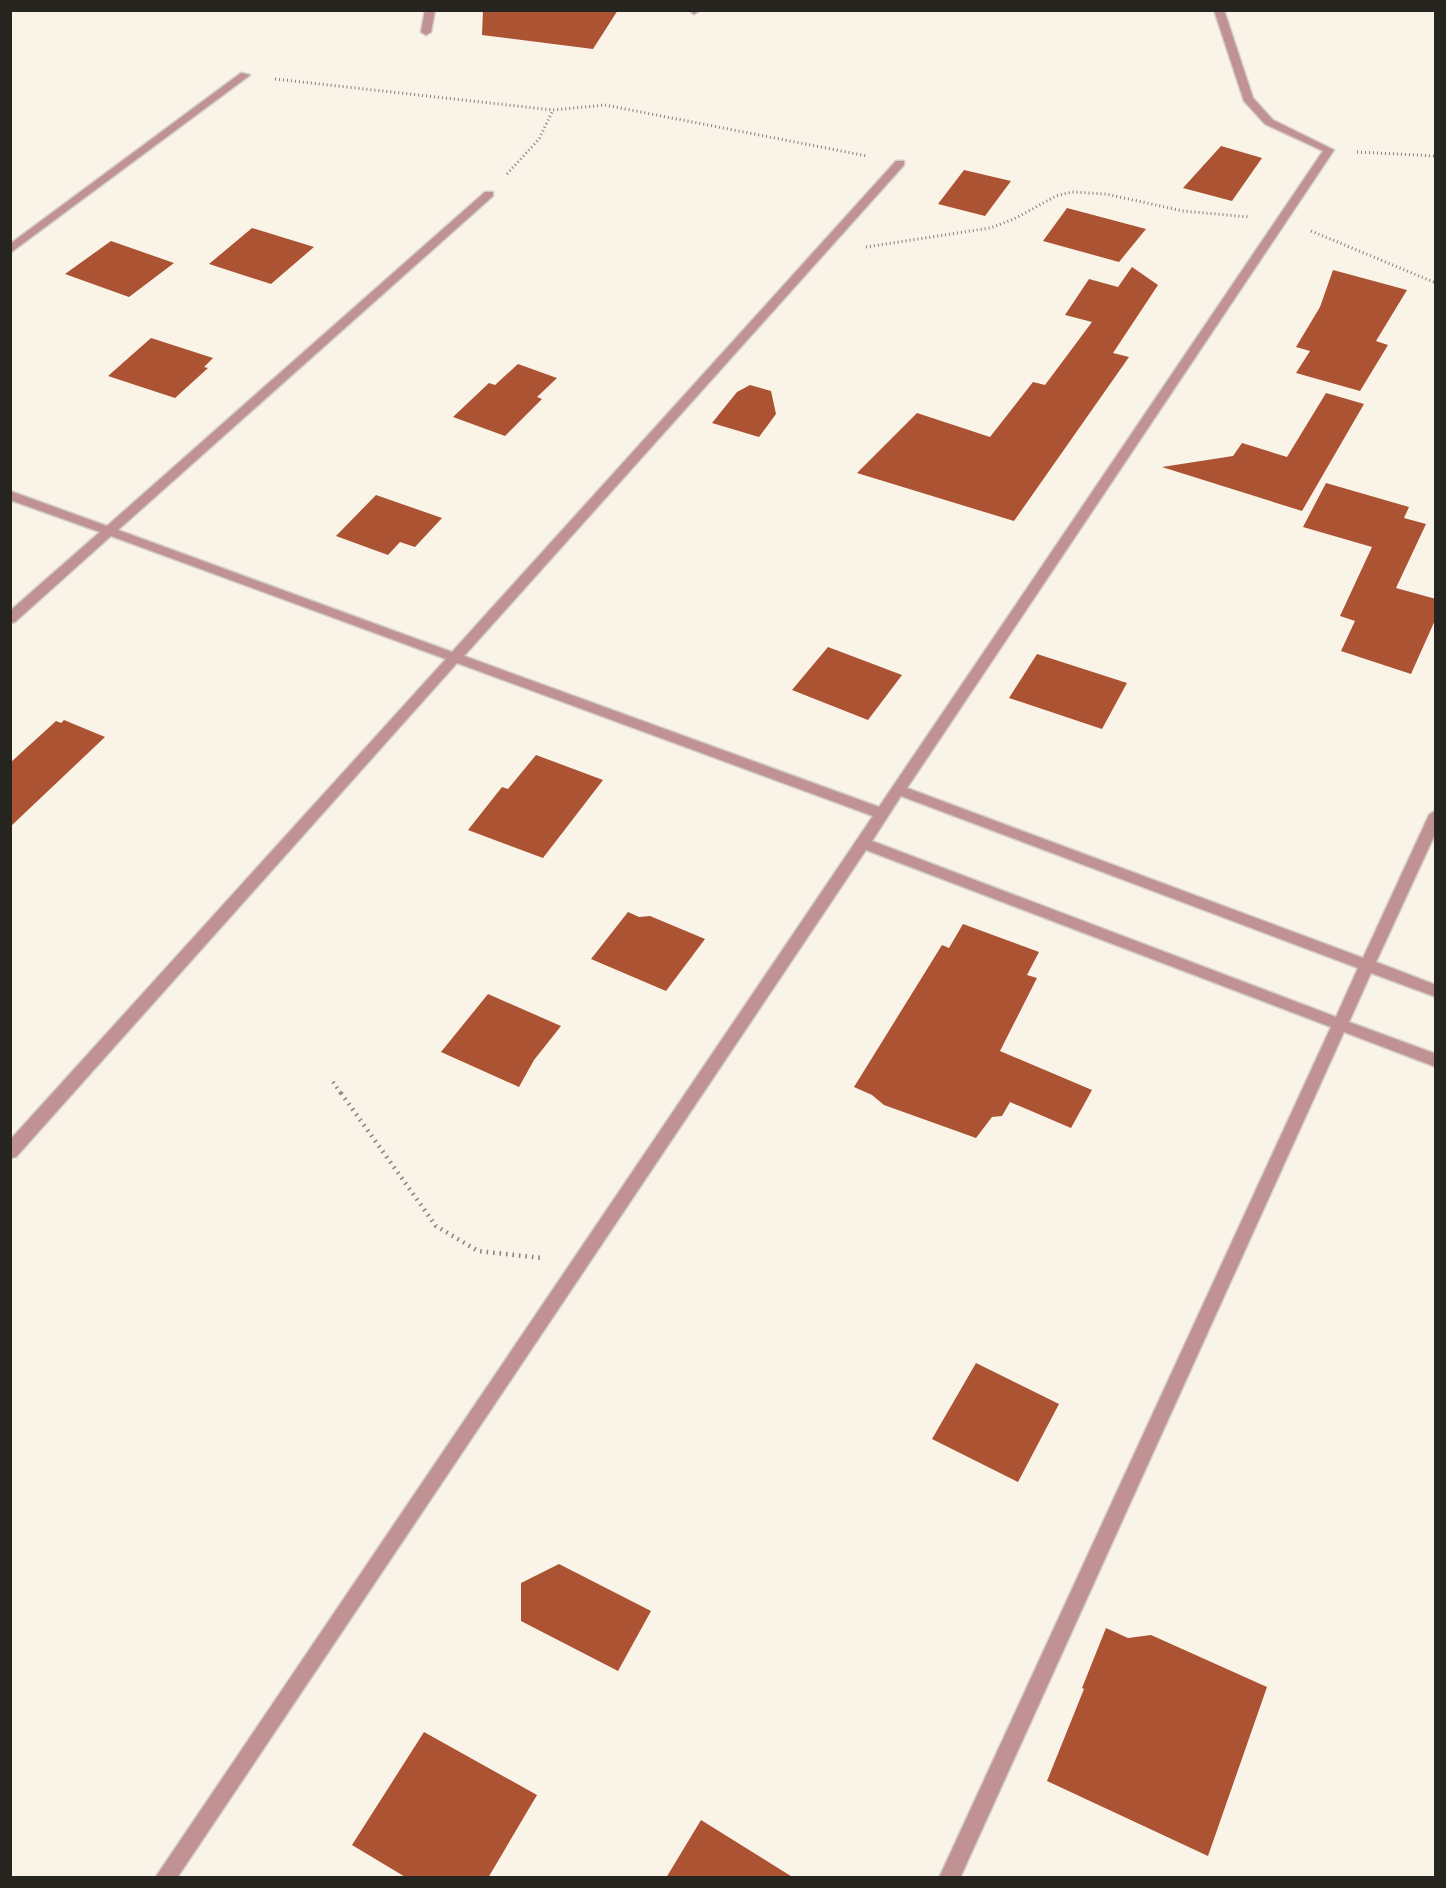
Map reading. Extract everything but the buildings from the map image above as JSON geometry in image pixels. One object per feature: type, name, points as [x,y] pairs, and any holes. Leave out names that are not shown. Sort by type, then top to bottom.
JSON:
[{"type":"street","points":[[426,33],[430,10]]},
{"type":"street","points":[[165,1878],[1329,150],[1269,122],[1248,99],[1219,10]]},
{"type":"street","points":[[10,250],[245,75]]},
{"type":"street","points":[[10,1152],[900,163]]},
{"type":"street","points":[[10,620],[489,194]]},
{"type":"street","points":[[10,495],[883,814]]},
{"type":"street","points":[[899,790],[1436,991]]},
{"type":"street","points":[[949,1878],[1436,815]]},
{"type":"street","points":[[863,843],[1436,1060]]},
{"type":"path","points":[[245,75],[554,110],[605,105],[900,163]]},
{"type":"path","points":[[489,194],[539,139],[554,110]]},
{"type":"path","points":[[1329,150],[1436,156]]},
{"type":"path","points":[[813,259],[894,241],[962,234],[1006,223],[1069,192],[1105,192],[1162,207],[1203,213],[1284,219],[1436,283]]},
{"type":"path","points":[[333,1082],[435,1226],[478,1251],[581,1262]]}]
